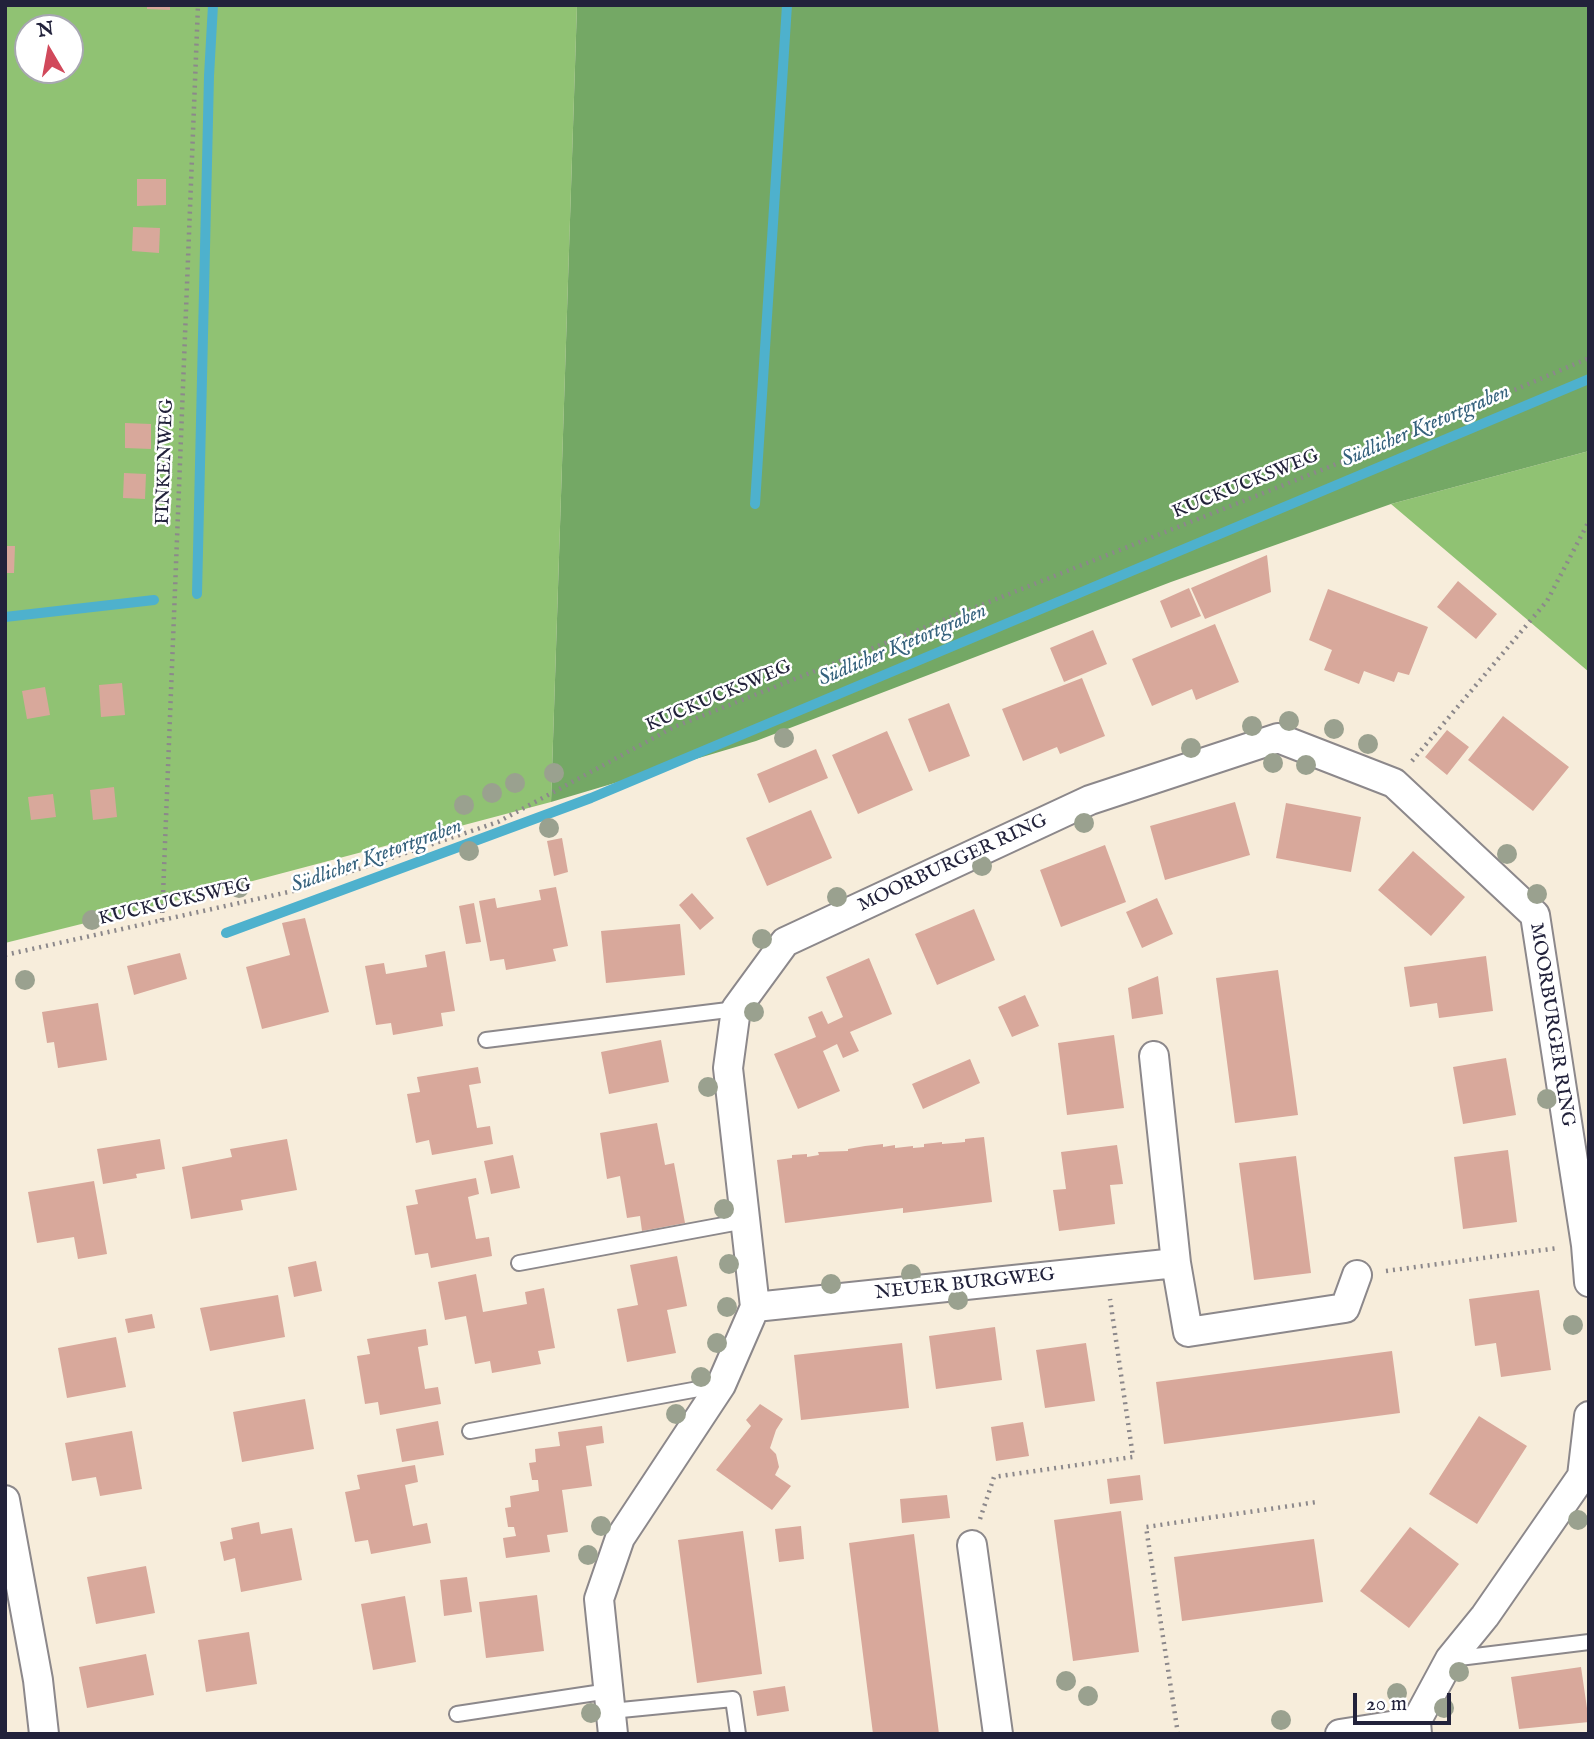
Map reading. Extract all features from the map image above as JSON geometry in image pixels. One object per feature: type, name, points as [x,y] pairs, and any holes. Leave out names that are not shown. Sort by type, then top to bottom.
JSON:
[{"type":"street","name":"MOORBURGER RING","points":[[611,1712],[599,1599],[620,1538],[721,1385],[755,1307],[728,1068],[736,1009],[785,942],[1090,800],[1278,738],[1394,783],[1535,915],[1586,1245],[1589,1282]]},
{"type":"street","points":[[1154,1056],[1176,1264],[1188,1332],[1345,1308],[1357,1275]]},
{"type":"street","name":"NEUER BURGWEG","points":[[755,1307],[1176,1264]]},
{"type":"street","points":[[1340,1734],[1416,1728],[1450,1659],[1485,1616],[1582,1476],[1589,1416]]},
{"type":"street","points":[[5,1500],[38,1680],[44,1734]]},
{"type":"street","points":[[972,1545],[998,1734]]},
{"type":"lane","points":[[486,1040],[736,1009]]},
{"type":"lane","points":[[519,1264],[746,1221]]},
{"type":"lane","points":[[470,1431],[721,1385]]},
{"type":"lane","points":[[1450,1659],[1589,1642]]},
{"type":"lane","points":[[457,1714],[611,1712],[733,1699],[738,1734]]},
{"type":"path","name":"FINKENWEG","points":[[162,920],[198,5]]},
{"type":"path","name":"KUCKUCKSWEG","points":[[5,955],[293,891],[498,822],[674,727],[1407,436],[1589,358]]},
{"type":"path","points":[[1394,783],[1547,601],[1589,521]]},
{"type":"path","points":[[1357,1275],[1586,1245]]},
{"type":"path","points":[[972,1545],[994,1477],[1133,1457],[1106,1270]]},
{"type":"path","points":[[1178,1734],[1146,1527],[1317,1502]]},
{"type":"green space","points":[[5,5],[577,5],[551,802],[5,943]]},
{"type":"green space","points":[[577,5],[1589,5],[1589,451],[1391,504],[1171,582],[756,741],[551,802]]},
{"type":"green space","points":[[1589,451],[1589,672],[1391,504]]},
{"type":"building","points":[[147,5],[170,5],[170,10],[147,9]]},
{"type":"building","points":[[137,179],[166,179],[166,205],[137,206]]},
{"type":"building","points":[[133,227],[160,228],[159,253],[132,251]]},
{"type":"building","points":[[125,423],[151,424],[151,449],[125,448]]},
{"type":"building","points":[[124,473],[146,474],[145,499],[123,498]]},
{"type":"building","points":[[5,546],[15,546],[14,573],[5,573]]},
{"type":"building","points":[[1267,555],[1271,592],[1205,619],[1191,588]]},
{"type":"building","points":[[1458,581],[1497,614],[1476,639],[1437,607]]},
{"type":"building","points":[[1189,588],[1201,616],[1171,628],[1160,601]]},
{"type":"building","points":[[1328,589],[1428,627],[1409,675],[1398,672],[1394,682],[1364,671],[1359,684],[1324,670],[1332,650],[1309,640]]},
{"type":"building","points":[[1215,624],[1239,682],[1196,700],[1192,689],[1152,706],[1132,659]]},
{"type":"building","points":[[1093,630],[1107,664],[1064,682],[1050,648]]},
{"type":"building","points":[[1082,678],[1105,736],[1060,754],[1057,747],[1023,761],[1002,709]]},
{"type":"building","points":[[122,683],[125,715],[101,717],[99,685]]},
{"type":"building","points":[[45,687],[50,715],[27,719],[22,691]]},
{"type":"building","points":[[949,703],[970,756],[929,772],[908,719]]},
{"type":"building","points":[[1503,716],[1569,767],[1533,811],[1468,760]]},
{"type":"building","points":[[1447,730],[1469,747],[1447,775],[1425,757]]},
{"type":"building","points":[[887,731],[913,790],[858,814],[832,755]]},
{"type":"building","points":[[816,749],[828,778],[769,803],[757,774]]},
{"type":"building","points":[[114,787],[117,817],[93,820],[90,790]]},
{"type":"building","points":[[53,794],[56,817],[31,820],[28,797]]},
{"type":"building","points":[[1235,802],[1250,855],[1165,880],[1150,826]]},
{"type":"building","points":[[1286,803],[1361,817],[1351,872],[1276,858]]},
{"type":"building","points":[[811,810],[832,858],[767,886],[746,838]]},
{"type":"building","points":[[562,838],[568,872],[554,876],[547,841]]},
{"type":"building","points":[[1105,845],[1126,902],[1061,927],[1040,870]]},
{"type":"building","points":[[1413,851],[1465,897],[1431,936],[1378,890]]},
{"type":"building","points":[[556,887],[568,946],[553,949],[556,961],[506,970],[504,959],[490,961],[479,901],[495,898],[497,908],[541,900],[539,890]]},
{"type":"building","points":[[692,893],[714,918],[700,930],[679,905]]},
{"type":"building","points":[[1157,898],[1173,934],[1142,948],[1126,912]]},
{"type":"building","points":[[474,903],[481,942],[466,944],[459,906]]},
{"type":"building","points":[[974,909],[995,960],[937,985],[915,934]]},
{"type":"building","points":[[305,918],[329,1012],[262,1029],[246,967],[290,955],[282,923]]},
{"type":"building","points":[[680,924],[685,975],[606,983],[601,931]]},
{"type":"building","points":[[445,951],[455,1011],[441,1013],[443,1026],[393,1035],[391,1023],[376,1025],[365,966],[384,963],[386,974],[427,967],[425,955]]},
{"type":"building","points":[[180,953],[187,979],[134,995],[127,966]]},
{"type":"building","points":[[1486,956],[1493,1011],[1439,1018],[1437,1003],[1410,1007],[1404,967]]},
{"type":"building","points":[[869,958],[892,1014],[850,1032],[859,1051],[843,1058],[837,1044],[823,1051],[840,1091],[798,1109],[774,1054],[816,1037],[808,1017],[822,1011],[828,1024],[843,1017],[826,977]]},
{"type":"building","points":[[1278,970],[1298,1115],[1235,1123],[1216,978]]},
{"type":"building","points":[[1158,976],[1163,1014],[1132,1019],[1128,988]]},
{"type":"building","points":[[1025,995],[1039,1026],[1012,1037],[998,1007]]},
{"type":"building","points":[[98,1003],[107,1060],[58,1068],[54,1042],[47,1043],[42,1012]]},
{"type":"building","points":[[1114,1035],[1124,1108],[1067,1115],[1058,1043]]},
{"type":"building","points":[[661,1040],[669,1082],[609,1094],[601,1052]]},
{"type":"building","points":[[1506,1058],[1516,1115],[1463,1124],[1453,1067]]},
{"type":"building","points":[[970,1059],[980,1083],[923,1109],[912,1084]]},
{"type":"building","points":[[478,1067],[481,1083],[469,1085],[477,1128],[490,1126],[493,1144],[432,1155],[429,1140],[416,1143],[407,1094],[420,1092],[417,1077]]},
{"type":"building","points":[[657,1123],[665,1165],[674,1163],[685,1223],[642,1231],[640,1216],[627,1218],[620,1176],[607,1179],[600,1133]]},
{"type":"building","points":[[984,1137],[992,1202],[903,1213],[903,1208],[785,1223],[777,1160],[792,1158],[792,1155],[807,1154],[807,1157],[819,1155],[818,1152],[848,1151],[883,1144],[883,1147],[895,1145],[895,1148],[913,1148],[924,1147],[924,1144],[965,1142],[965,1139]]},
{"type":"building","points":[[160,1139],[165,1169],[136,1174],[137,1178],[103,1184],[97,1149]]},
{"type":"building","points":[[287,1139],[297,1190],[241,1200],[243,1210],[191,1219],[182,1167],[232,1157],[230,1149]]},
{"type":"building","points":[[1117,1145],[1123,1184],[1110,1185],[1115,1224],[1059,1231],[1053,1190],[1066,1189],[1061,1152]]},
{"type":"building","points":[[1508,1150],[1517,1222],[1463,1229],[1454,1157]]},
{"type":"building","points":[[513,1155],[520,1188],[491,1194],[484,1161]]},
{"type":"building","points":[[1296,1156],[1311,1273],[1254,1280],[1239,1163]]},
{"type":"building","points":[[476,1178],[479,1194],[468,1197],[476,1239],[489,1237],[492,1256],[431,1268],[428,1253],[415,1255],[406,1206],[418,1204],[415,1190]]},
{"type":"building","points":[[94,1181],[107,1254],[78,1259],[74,1237],[37,1243],[28,1192]]},
{"type":"building","points":[[677,1256],[687,1306],[667,1310],[676,1353],[627,1362],[617,1309],[638,1305],[630,1265]]},
{"type":"building","points":[[316,1261],[322,1291],[294,1297],[288,1267]]},
{"type":"building","points":[[476,1274],[483,1312],[527,1304],[525,1292],[544,1288],[555,1348],[538,1351],[541,1364],[492,1373],[490,1361],[475,1364],[466,1316],[445,1320],[438,1282]]},
{"type":"building","points":[[1539,1290],[1551,1370],[1501,1377],[1496,1343],[1475,1346],[1469,1299]]},
{"type":"building","points":[[278,1295],[285,1337],[210,1351],[200,1308]]},
{"type":"building","points":[[152,1314],[155,1328],[128,1333],[125,1319]]},
{"type":"building","points":[[995,1327],[1002,1380],[936,1389],[929,1336]]},
{"type":"building","points":[[426,1329],[428,1345],[418,1347],[425,1389],[438,1387],[441,1404],[380,1415],[378,1402],[365,1404],[357,1356],[370,1354],[367,1339]]},
{"type":"building","points":[[116,1337],[126,1387],[67,1398],[58,1348]]},
{"type":"building","points":[[902,1343],[909,1408],[801,1420],[794,1355]]},
{"type":"building","points":[[1086,1343],[1095,1401],[1045,1408],[1036,1350]]},
{"type":"building","points":[[1392,1351],[1400,1413],[1164,1444],[1156,1382]]},
{"type":"building","points":[[305,1399],[314,1449],[242,1462],[233,1412]]},
{"type":"building","points":[[760,1404],[783,1419],[770,1448],[776,1454],[779,1467],[775,1475],[791,1486],[772,1510],[716,1470],[751,1426],[746,1420]]},
{"type":"building","points":[[1479,1416],[1527,1446],[1477,1524],[1429,1494]]},
{"type":"building","points":[[438,1421],[444,1455],[402,1462],[396,1429]]},
{"type":"building","points":[[1023,1422],[1029,1456],[996,1461],[991,1427]]},
{"type":"building","points":[[602,1426],[604,1443],[586,1446],[592,1486],[562,1490],[568,1532],[547,1535],[550,1552],[506,1558],[503,1538],[516,1536],[514,1527],[508,1527],[505,1508],[511,1507],[510,1496],[539,1491],[538,1480],[532,1480],[529,1463],[536,1462],[535,1449],[560,1446],[558,1432]]},
{"type":"building","points":[[132,1431],[142,1489],[100,1496],[96,1477],[72,1481],[65,1443]]},
{"type":"building","points":[[415,1465],[418,1482],[405,1485],[413,1526],[427,1523],[431,1543],[371,1554],[368,1540],[355,1542],[345,1492],[360,1489],[357,1475]]},
{"type":"building","points":[[1140,1475],[1143,1500],[1110,1504],[1107,1479]]},
{"type":"building","points":[[947,1495],[950,1518],[902,1523],[900,1499]]},
{"type":"building","points":[[1121,1511],[1139,1652],[1073,1661],[1054,1520]]},
{"type":"building","points":[[259,1522],[261,1534],[292,1528],[302,1580],[241,1592],[235,1558],[224,1561],[220,1542],[233,1539],[231,1528]]},
{"type":"building","points":[[801,1526],[804,1559],[779,1562],[775,1529]]},
{"type":"building","points":[[1410,1527],[1459,1564],[1409,1628],[1360,1591]]},
{"type":"building","points":[[743,1531],[762,1674],[697,1683],[678,1540]]},
{"type":"building","points":[[914,1534],[939,1734],[873,1734],[849,1543]]},
{"type":"building","points":[[1314,1539],[1323,1602],[1182,1621],[1174,1557]]},
{"type":"building","points":[[146,1566],[155,1613],[96,1624],[87,1577]]},
{"type":"building","points":[[467,1577],[472,1612],[444,1616],[440,1580]]},
{"type":"building","points":[[537,1595],[544,1651],[486,1658],[479,1602]]},
{"type":"building","points":[[405,1596],[416,1662],[373,1670],[361,1604]]},
{"type":"building","points":[[249,1632],[257,1684],[206,1692],[198,1640]]},
{"type":"building","points":[[146,1654],[154,1695],[87,1708],[79,1667]]},
{"type":"building","points":[[1581,1667],[1589,1722],[1519,1729],[1511,1677]]},
{"type":"building","points":[[785,1686],[789,1711],[757,1716],[753,1691]]},
{"type":"waterway","points":[[197,594],[213,5]]},
{"type":"waterway","points":[[755,504],[787,5]]},
{"type":"waterway","name":"Südlicher Kretortgraben","points":[[226,933],[591,798],[1589,379]]},
{"type":"waterway","points":[[5,617],[154,600]]}]
